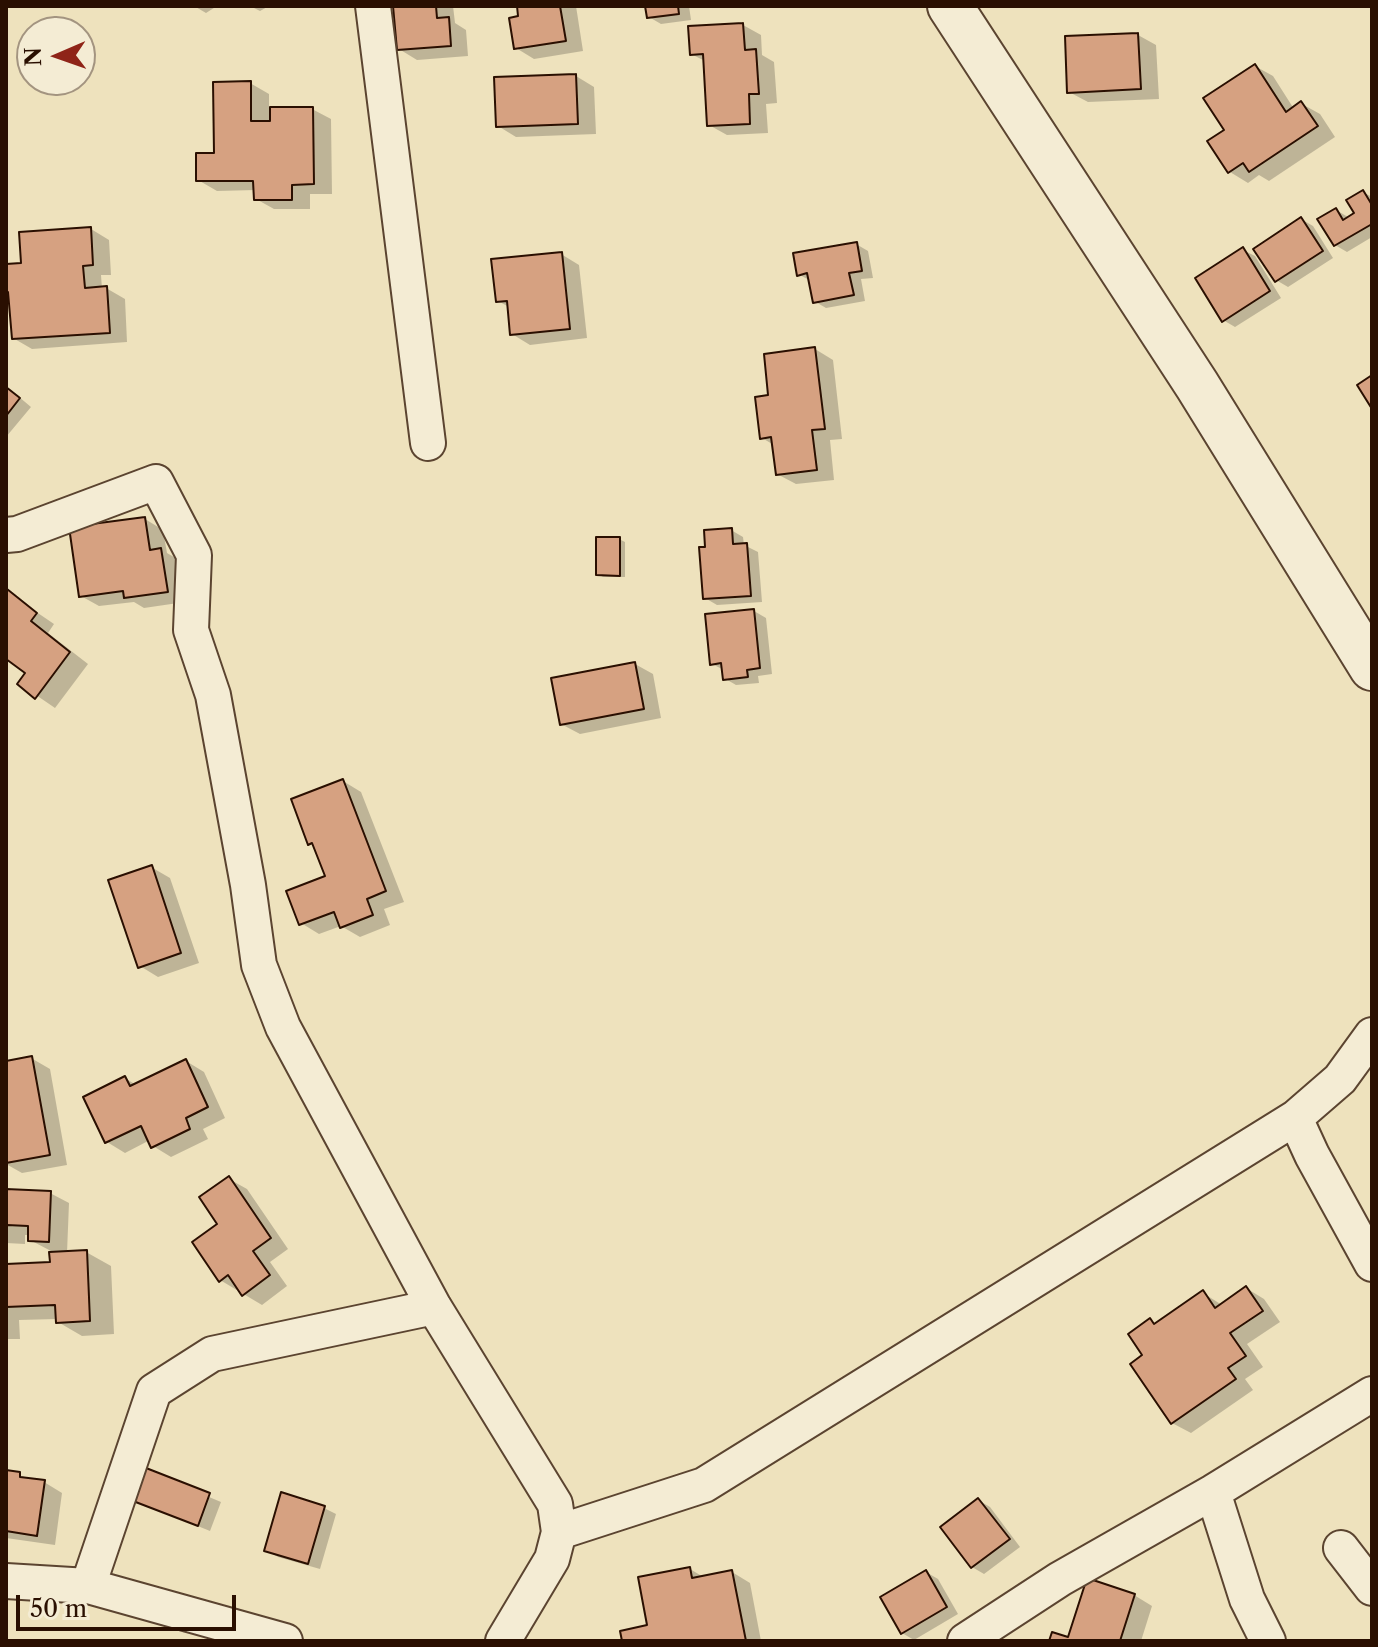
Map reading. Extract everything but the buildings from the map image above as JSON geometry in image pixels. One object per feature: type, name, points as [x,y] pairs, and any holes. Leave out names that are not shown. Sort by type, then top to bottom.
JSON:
[{"type":"street","points":[[373,6],[428,443]]},
{"type":"street","points":[[950,6],[1368,652]]},
{"type":"street","points":[[6,535],[17,534],[156,482],[194,555],[191,630],[213,695],[248,885],[259,965],[283,1027],[434,1307],[555,1504],[559,1532],[552,1559],[503,1641]]},
{"type":"street","points":[[559,1532],[704,1485],[1295,1118],[1340,1079],[1372,1035]]},
{"type":"street","points":[[1295,1118],[1372,1264]]},
{"type":"street","points":[[88,1586],[154,1391],[212,1354],[434,1307]]},
{"type":"street","points":[[965,1641],[1060,1579],[1213,1492],[1372,1394]]},
{"type":"street","points":[[1213,1492],[1247,1599],[1268,1641]]},
{"type":"street","points":[[1341,1548],[1372,1588]]},
{"type":"street","points":[[6,1581],[88,1586],[285,1641]]}]
